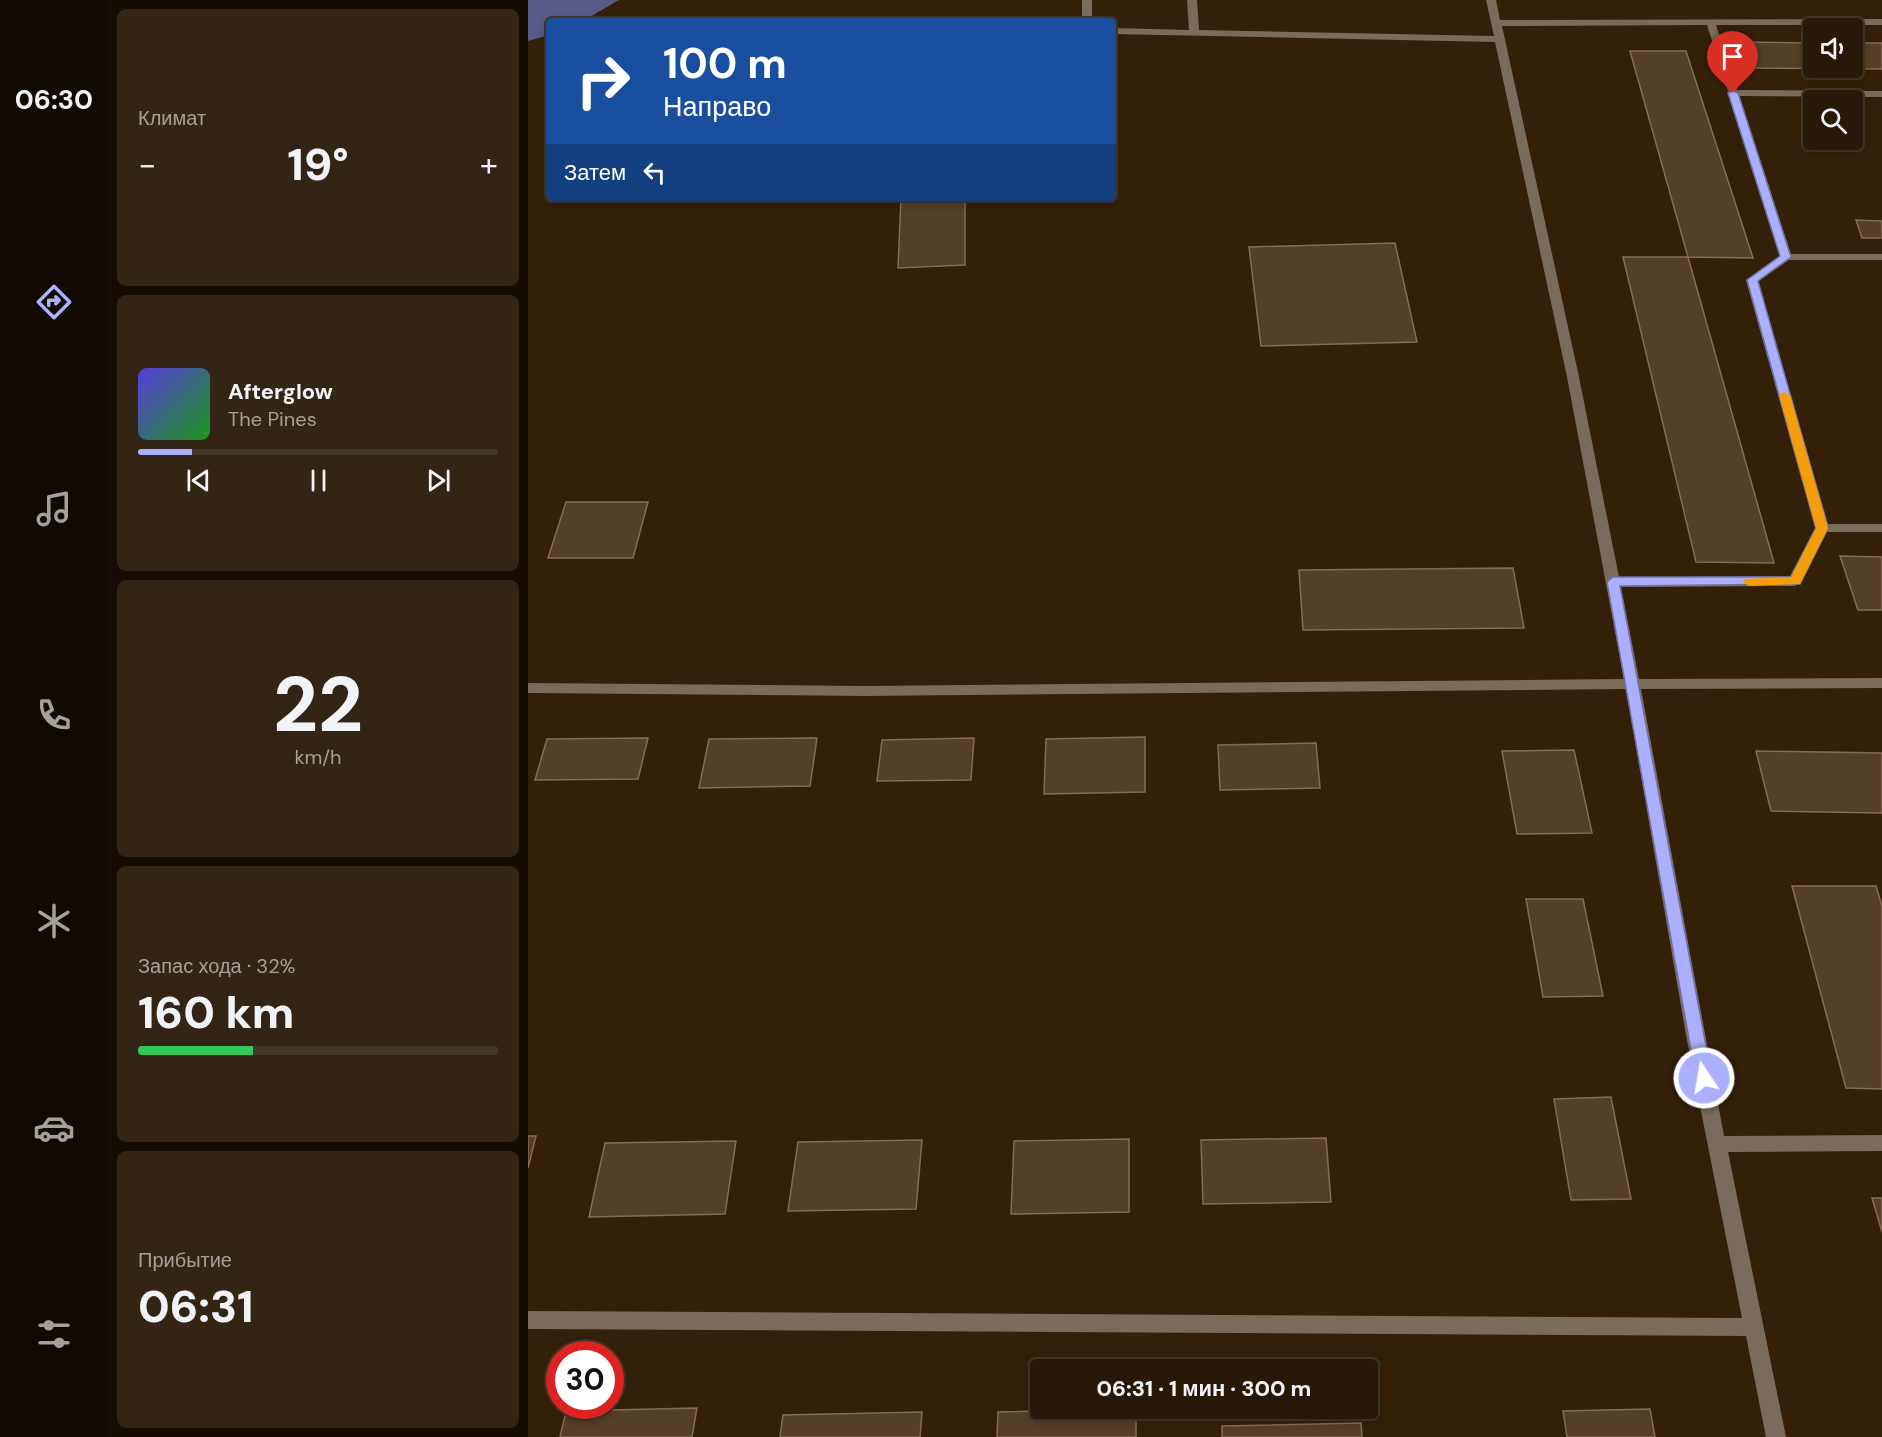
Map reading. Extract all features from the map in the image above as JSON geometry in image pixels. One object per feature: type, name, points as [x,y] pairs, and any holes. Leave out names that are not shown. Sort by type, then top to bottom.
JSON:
[{"type":"street","points":[[1087,18],[1088,0]]},
{"type":"street","points":[[1192,0],[1194,34]]},
{"type":"street","points":[[1491,0],[1573,377],[1632,682],[1695,1035],[1776,1437]]},
{"type":"street","points":[[1496,23],[1882,22]]},
{"type":"street","points":[[1711,24],[1786,257]]},
{"type":"street","points":[[1116,31],[1499,39]]},
{"type":"street","points":[[1733,93],[1882,94]]},
{"type":"street","points":[[1613,582],[1795,581],[1822,528],[1752,280],[1786,257],[1882,257]]},
{"type":"street","points":[[1822,528],[1882,528]]},
{"type":"street","points":[[528,688],[753,692],[1632,682],[1882,683]]},
{"type":"street","points":[[1718,1144],[1882,1143]]},
{"type":"street","points":[[528,1320],[1755,1328]]},
{"type":"water","points":[[528,0],[619,0],[588,18],[546,18],[546,36],[528,41]]},
{"type":"building","points":[[1740,42],[1803,43],[1803,68],[1750,68]]},
{"type":"building","points":[[1863,43],[1882,43],[1882,69],[1863,69]]},
{"type":"building","points":[[1630,51],[1686,51],[1753,258],[1688,257]]},
{"type":"building","points":[[901,201],[965,201],[965,265],[898,268]]},
{"type":"building","points":[[1856,220],[1882,221],[1882,238],[1862,238]]},
{"type":"building","points":[[1395,243],[1417,342],[1261,346],[1249,247]]},
{"type":"building","points":[[1623,257],[1688,257],[1774,563],[1696,562]]},
{"type":"building","points":[[566,502],[648,502],[633,558],[548,558]]},
{"type":"building","points":[[1840,556],[1882,557],[1882,610],[1858,610]]},
{"type":"building","points":[[1513,568],[1524,628],[1303,630],[1299,570]]},
{"type":"building","points":[[1145,737],[1145,792],[1044,794],[1046,739]]},
{"type":"building","points":[[648,738],[638,779],[535,780],[547,739]]},
{"type":"building","points":[[817,738],[810,786],[699,788],[709,739]]},
{"type":"building","points":[[974,738],[971,780],[877,781],[882,740]]},
{"type":"building","points":[[1316,743],[1320,788],[1220,790],[1218,745]]},
{"type":"building","points":[[1574,750],[1592,833],[1517,834],[1502,751]]},
{"type":"building","points":[[1756,751],[1882,753],[1882,813],[1771,811]]},
{"type":"building","points":[[1792,886],[1876,886],[1882,906],[1882,1089],[1846,1088]]},
{"type":"building","points":[[1526,899],[1583,899],[1603,996],[1543,997]]},
{"type":"building","points":[[1611,1097],[1631,1199],[1571,1200],[1554,1099]]},
{"type":"building","points":[[528,1136],[536,1136],[528,1168]]},
{"type":"building","points":[[1326,1138],[1331,1202],[1203,1204],[1201,1140]]},
{"type":"building","points":[[1129,1139],[1129,1212],[1011,1214],[1014,1141]]},
{"type":"building","points":[[922,1140],[916,1209],[788,1211],[798,1142]]},
{"type":"building","points":[[736,1141],[725,1214],[589,1217],[605,1143]]},
{"type":"building","points":[[1872,1198],[1882,1198],[1882,1232]]},
{"type":"building","points":[[697,1408],[692,1437],[560,1437],[564,1419],[624,1419],[624,1410]]},
{"type":"building","points":[[1650,1409],[1655,1437],[1567,1437],[1563,1411]]},
{"type":"building","points":[[1030,1411],[1030,1419],[1136,1419],[1136,1437],[997,1437],[998,1412]]},
{"type":"building","points":[[922,1412],[920,1437],[780,1437],[783,1415]]},
{"type":"building","points":[[1361,1423],[1362,1437],[1222,1437],[1222,1426]]},
{"type":"slow traffic","points":[[1749,582],[1795,581],[1822,528],[1785,395]]},
{"type":"route","points":[[1704,1078],[1613,582],[1795,581],[1822,528],[1752,280],[1786,257],[1733,93]]}]
